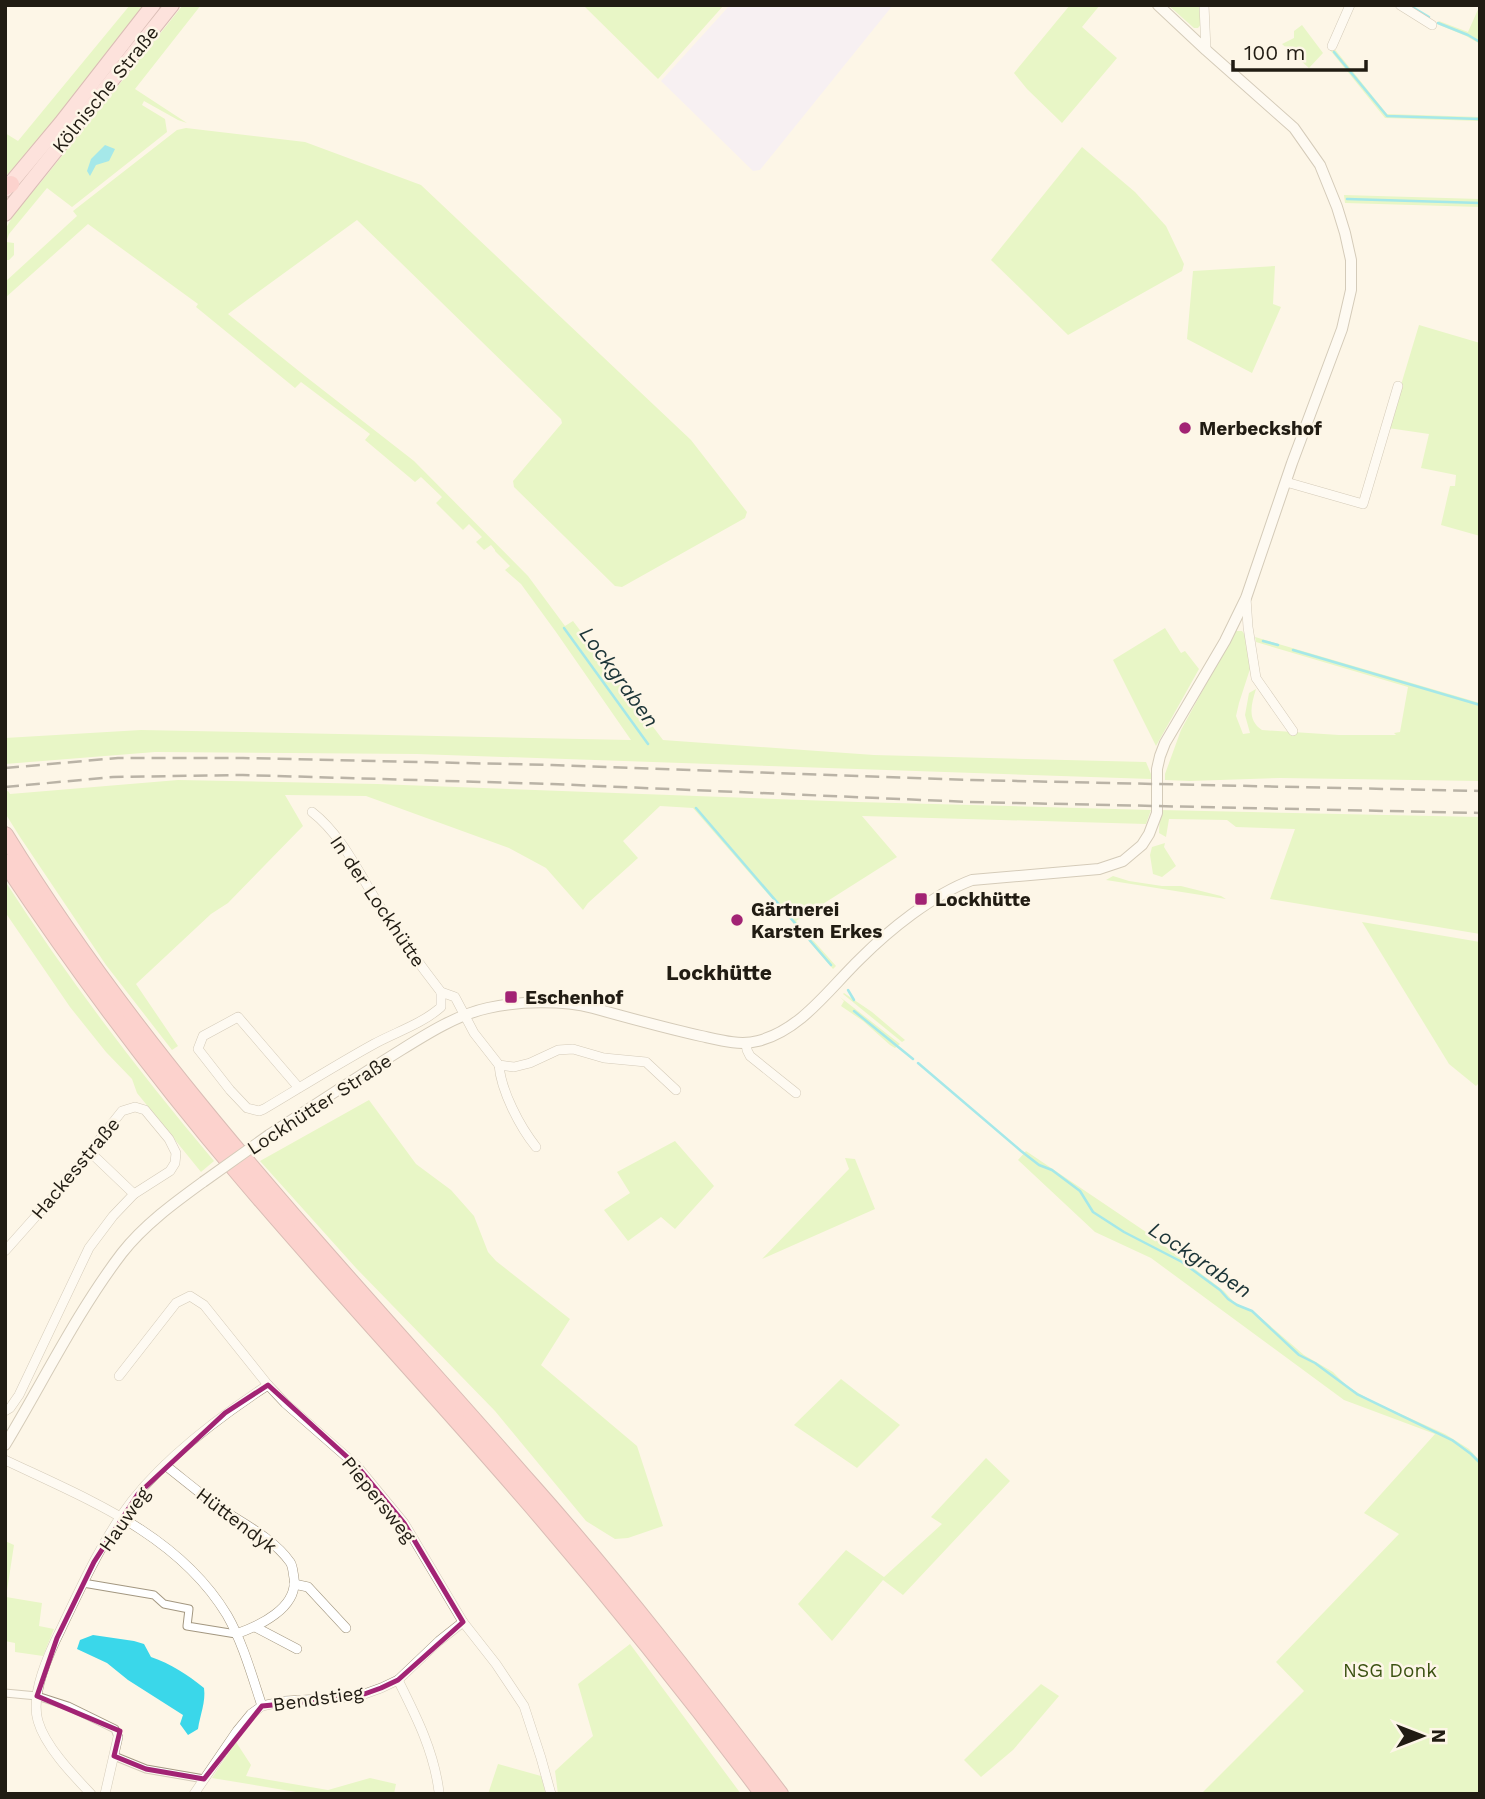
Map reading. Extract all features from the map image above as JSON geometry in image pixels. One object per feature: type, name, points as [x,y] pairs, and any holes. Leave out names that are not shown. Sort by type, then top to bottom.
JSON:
[{"type":"highway","points":[[5,835],[125,1009],[195,1098],[286,1207],[598,1563],[780,1794]]},
{"type":"highway","points":[[5,862],[63,949],[183,1107],[293,1237],[523,1496],[673,1677],[763,1794]]},
{"type":"main road","name":"Kölnische Straße","points":[[29,173],[153,5]]},
{"type":"main road","name":"Kölnische Straße","points":[[29,173],[108,87],[172,5]]},
{"type":"main road","points":[[7,187],[29,173]]},
{"type":"main road","points":[[5,214],[29,173]]},
{"type":"street","points":[[1158,5],[1293,128],[1320,165],[1345,233],[1350,260],[1351,290],[1342,329],[1246,598],[1256,678],[1293,731]]},
{"type":"street","points":[[1204,5],[1206,50]]},
{"type":"street","points":[[1332,46],[1350,5]]},
{"type":"street","points":[[1400,5],[1432,25]]},
{"type":"street","points":[[1286,482],[1363,504],[1398,386]]},
{"type":"street","name":"Lockhütter Straße","points":[[5,1446],[9,1430],[123,1252],[161,1213],[269,1135],[418,1040],[464,1016],[487,1008],[542,1003],[574,1004],[659,1027],[746,1044],[776,1035],[794,1025],[862,956],[887,935],[926,905],[966,882],[1099,869],[1123,861],[1142,845],[1149,834],[1157,813],[1157,769],[1165,743],[1225,641],[1246,598]]},
{"type":"street","name":"In der Lockhütte","points":[[312,812],[329,828],[440,992],[455,997],[474,1033],[499,1065]]},
{"type":"street","points":[[299,1088],[239,1017],[203,1036],[198,1049],[247,1108],[259,1111],[299,1088],[324,1072],[430,1017],[441,1007],[440,992]]},
{"type":"street","points":[[746,1044],[750,1056],[796,1093]]},
{"type":"street","points":[[537,1147],[529,1138],[507,1096],[500,1078],[499,1065],[514,1067],[558,1050],[573,1049],[604,1058],[646,1062],[677,1090]]},
{"type":"street","name":"Hackesstraße","points":[[5,1251],[61,1188],[122,1111],[135,1107],[145,1110],[169,1139],[176,1153],[175,1163],[170,1171],[134,1194]]},
{"type":"street","points":[[5,1412],[19,1395],[89,1248],[134,1194],[90,1152]]},
{"type":"street","name":"Piepersweg","points":[[118,1376],[176,1303],[190,1296],[204,1305],[268,1385],[357,1466],[404,1523],[463,1622],[524,1706],[551,1794]]},
{"type":"street","name":"Hauweg","points":[[91,1794],[46,1740],[37,1719],[37,1696],[44,1669],[83,1583],[121,1516],[138,1494],[165,1465],[225,1413],[268,1385]]},
{"type":"street","points":[[5,1460],[121,1516],[184,1563],[227,1616],[262,1706]]},
{"type":"street","name":"Hüttendyk","points":[[165,1465],[272,1544],[291,1564],[295,1584]]},
{"type":"street","points":[[83,1583],[154,1595],[164,1604],[189,1609],[187,1626],[236,1634],[255,1627],[279,1611],[290,1597],[295,1584],[307,1587],[346,1628]]},
{"type":"street","name":"Bendstieg","points":[[194,1794],[251,1713],[262,1706],[285,1701],[356,1697],[381,1688],[398,1680],[463,1622]]},
{"type":"street","points":[[255,1627],[297,1649]]},
{"type":"street","points":[[398,1680],[425,1737],[436,1771],[439,1792]]},
{"type":"street","points":[[5,1693],[37,1696],[68,1706],[115,1729],[118,1737],[105,1794]]},
{"type":"street","points":[[114,1756],[146,1769],[204,1779]]},
{"type":"highlighted area","points":[[268,1385],[357,1466],[404,1523],[463,1622],[398,1680],[381,1688],[356,1697],[262,1706],[204,1779],[146,1769],[114,1756],[120,1731],[37,1696],[57,1638],[94,1562],[138,1494],[225,1413]]},
{"type":"shaded area","points":[[730,5],[893,5],[760,170],[753,171],[661,81]]},
{"type":"green space","points":[[130,5],[148,5],[19,164],[5,176],[5,133],[18,141]]},
{"type":"green space","points":[[183,5],[201,5],[135,89],[187,123],[144,101],[142,105],[165,119],[167,132],[72,207],[47,188],[9,234],[6,242],[14,243],[14,255],[5,260],[5,230],[15,212]]},
{"type":"green space","points":[[583,5],[724,5],[658,79]]},
{"type":"green space","points":[[1070,5],[1100,5],[1082,27],[1117,58],[1062,123],[1014,73]]},
{"type":"green space","points":[[1168,5],[1200,5],[1202,23],[1198,28],[1194,28]]},
{"type":"green space","points":[[1480,5],[1480,44],[1437,24],[1439,21],[1468,32]]},
{"type":"green space","points":[[1302,25],[1323,53],[1309,68],[1282,44],[1294,38],[1294,31]]},
{"type":"green space","points":[[1333,47],[1387,114],[1480,117],[1480,121],[1385,118],[1330,50]]},
{"type":"green space","points":[[186,128],[305,142],[421,185],[691,440],[747,512],[745,518],[622,587],[615,586],[514,487],[513,481],[562,423],[561,419],[357,220],[228,314],[414,461],[528,576],[565,626],[573,621],[663,740],[874,755],[1146,762],[1151,779],[417,754],[155,752],[5,764],[5,738],[141,730],[631,740],[521,584],[505,570],[510,566],[491,545],[484,550],[476,542],[482,537],[469,524],[463,530],[436,503],[442,497],[421,477],[415,482],[365,440],[370,434],[301,382],[295,388],[196,307],[198,304],[88,224],[5,298],[5,282],[77,216],[73,211],[177,130]]},
{"type":"green space","points":[[1082,147],[1135,192],[1166,226],[1184,264],[1182,271],[1068,335],[991,260]]},
{"type":"green space","points":[[1344,195],[1480,199],[1480,207],[1345,203]]},
{"type":"green space","points":[[1275,266],[1273,304],[1281,307],[1252,373],[1187,339],[1193,271]]},
{"type":"green space","points":[[1419,325],[1480,343],[1480,536],[1441,525],[1450,486],[1455,486],[1456,475],[1421,468],[1429,434],[1388,428]]},
{"type":"green space","points":[[1165,628],[1181,653],[1185,651],[1199,669],[1156,746],[1113,660]]},
{"type":"green space","points":[[1235,631],[1242,631],[1246,636],[1250,669],[1236,716],[1243,734],[1250,733],[1245,715],[1249,693],[1256,689],[1252,717],[1262,730],[1339,735],[1396,735],[1394,733],[1400,732],[1408,687],[1256,642],[1255,637],[1480,703],[1480,781],[1280,778],[1165,780],[1181,730]]},
{"type":"green space","points":[[178,780],[377,784],[1151,810],[1146,824],[862,816],[897,857],[796,921],[836,966],[833,969],[693,808],[660,806],[623,841],[638,858],[583,910],[546,868],[509,848],[366,796],[285,795],[303,826],[228,903],[211,914],[136,984],[178,1046],[172,1050],[106,965],[20,837],[5,813],[5,792],[10,794]]},
{"type":"green space","points":[[1160,810],[1480,817],[1480,934],[1270,899],[1295,829],[1236,827],[1227,820],[1169,819],[1166,837],[1159,833]]},
{"type":"green space","points":[[1165,843],[1164,847],[1176,866],[1162,877],[1153,874],[1150,855],[1152,847]]},
{"type":"green space","points":[[1113,876],[1162,886],[1181,886],[1226,899],[1106,880]]},
{"type":"green space","points":[[5,881],[105,1024],[214,1161],[201,1172],[137,1093],[132,1079],[70,1007],[5,912]]},
{"type":"green space","points":[[1362,922],[1480,942],[1480,1082],[1476,1086],[1449,1064]]},
{"type":"green space","points":[[844,993],[872,1012],[905,1040],[902,1042]]},
{"type":"green space","points":[[840,997],[900,1044],[895,1048],[890,1045],[841,1006],[844,1001]]},
{"type":"green space","points":[[369,1100],[416,1164],[451,1190],[474,1216],[488,1252],[496,1261],[570,1319],[541,1365],[637,1446],[663,1526],[628,1538],[615,1539],[586,1521],[495,1411],[356,1268],[260,1161]]},
{"type":"green space","points":[[675,1141],[714,1186],[675,1229],[661,1217],[628,1241],[604,1210],[630,1193],[617,1172]]},
{"type":"green space","name":"NSG Donk","points":[[1026,1151],[1146,1232],[1224,1291],[1233,1301],[1260,1317],[1304,1355],[1333,1372],[1348,1387],[1372,1401],[1445,1434],[1469,1449],[1480,1461],[1480,1794],[1201,1794],[1304,1691],[1276,1662],[1399,1534],[1364,1513],[1435,1434],[1344,1400],[1151,1258],[1095,1232],[1018,1160]]},
{"type":"green space","points":[[845,1158],[855,1159],[875,1209],[762,1259],[849,1169]]},
{"type":"green space","points":[[841,1379],[900,1425],[857,1468],[794,1425]]},
{"type":"green space","points":[[986,1458],[1010,1481],[903,1595],[883,1580],[832,1641],[798,1604],[846,1550],[884,1577],[942,1524],[931,1517]]},
{"type":"green space","points":[[5,1541],[14,1545],[6,1597],[42,1603],[39,1626],[54,1629],[43,1656],[15,1652],[15,1643],[5,1641]]},
{"type":"green space","points":[[630,1644],[741,1794],[558,1794],[555,1771],[593,1736],[578,1684]]},
{"type":"green space","points":[[1041,1684],[1059,1696],[1013,1750],[981,1777],[964,1760]]},
{"type":"green space","points":[[236,1742],[251,1765],[246,1776],[328,1790],[370,1778],[396,1784],[394,1794],[297,1794],[212,1778]]},
{"type":"green space","points":[[498,1764],[541,1776],[546,1794],[488,1794]]},
{"type":"water","points":[[105,145],[115,149],[109,161],[96,165],[90,176],[87,171],[91,159]]},
{"type":"water","points":[[93,1635],[144,1644],[151,1657],[179,1670],[204,1688],[204,1703],[198,1729],[188,1735],[180,1724],[183,1715],[128,1680],[107,1663],[77,1649],[80,1640]]},
{"type":"waterway","points":[[1409,5],[1429,17]]},
{"type":"waterway","points":[[1438,23],[1480,42]]},
{"type":"waterway","points":[[1334,52],[1387,116],[1480,119]]},
{"type":"waterway","points":[[1347,199],[1480,203]]},
{"type":"waterway","name":"Lockgraben","points":[[564,628],[648,744]]},
{"type":"waterway","points":[[1263,641],[1278,645]]},
{"type":"waterway","points":[[1293,650],[1480,705]]},
{"type":"waterway","name":"Lockgraben","points":[[696,808],[831,965]]},
{"type":"waterway","name":"Lockgraben","points":[[848,990],[854,1000]]},
{"type":"waterway","name":"Lockgraben","points":[[854,1011],[913,1059]]},
{"type":"waterway","name":"Lockgraben","points":[[918,1063],[1021,1151],[1080,1191],[1093,1212],[1124,1232],[1182,1262],[1228,1299],[1252,1311],[1299,1355],[1315,1363],[1357,1394],[1452,1440],[1480,1463]]},
{"type":"railway","points":[[5,768],[118,758],[243,758],[552,765],[972,780],[1480,791]]},
{"type":"railway","points":[[5,787],[113,777],[243,775],[552,784],[970,802],[1480,813]]},
{"type":"place","name":"Merbeckshof","points":[[1185,428]]},
{"type":"place","name":"Lockhütte","points":[[921,899]]},
{"type":"place","name":"Gärtnerei Karsten Erkes","points":[[737,920]]},
{"type":"place","name":"Eschenhof","points":[[511,997]]},
{"type":"district","name":"Lockhütte","points":[[719,973]]}]
